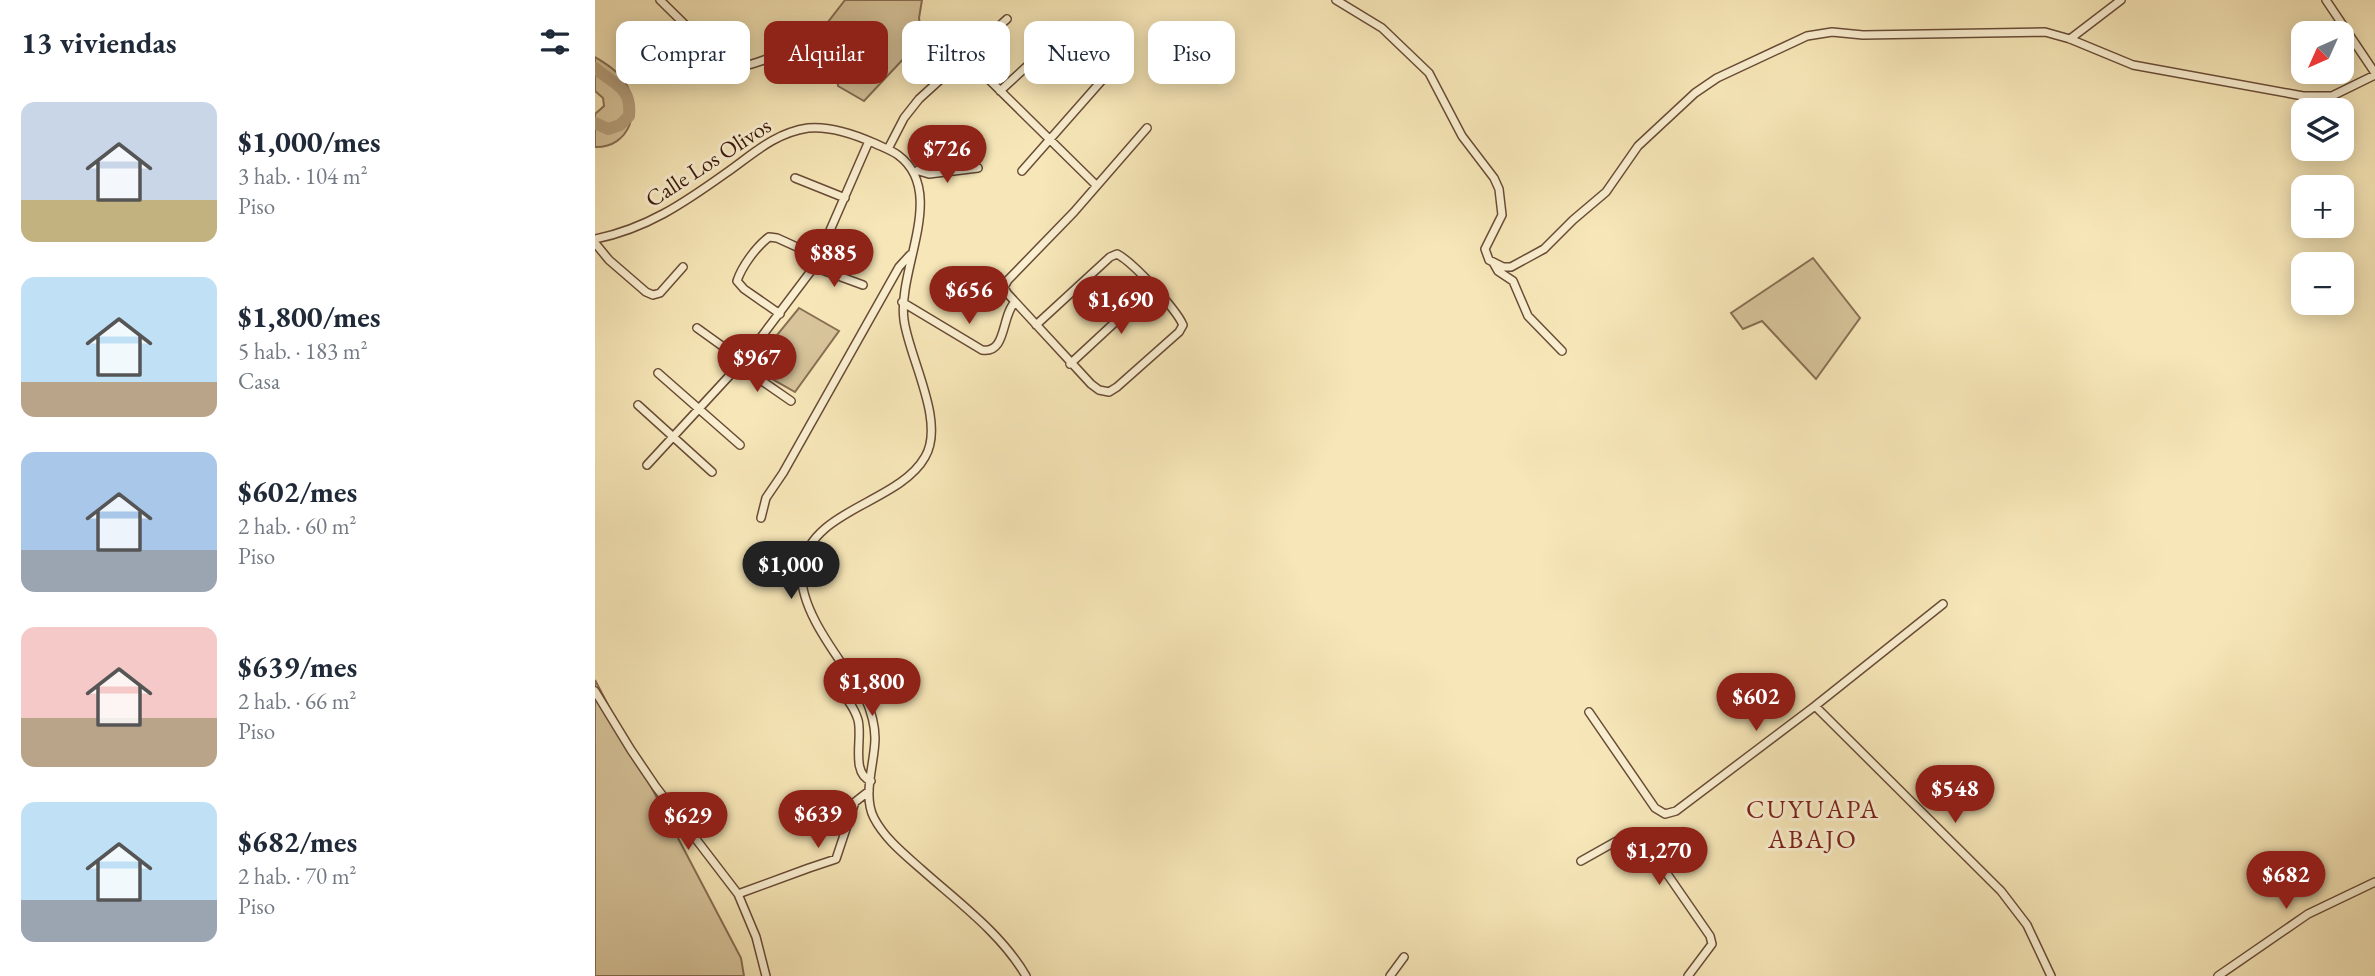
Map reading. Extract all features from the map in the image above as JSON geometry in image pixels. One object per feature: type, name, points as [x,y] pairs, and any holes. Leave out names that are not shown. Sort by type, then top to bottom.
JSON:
[{"type":"street","points":[[660,0],[715,55],[732,67],[744,67],[764,61]]},
{"type":"street","points":[[1336,0],[1382,28],[1429,72],[1462,136],[1494,178],[1499,189],[1502,215],[1485,249],[1486,255],[1498,271],[1513,281],[1528,316],[1562,351]]},
{"type":"street","points":[[2070,39],[2121,0]]},
{"type":"street","points":[[1494,263],[1503,267],[1518,265],[1553,242],[1573,220],[1606,192],[1650,133],[1706,85],[1807,36],[1832,32],[1863,35],[2045,32],[2070,39],[2133,65],[2303,96],[2332,96],[2375,74],[2326,0]]},
{"type":"street","points":[[1000,91],[1024,69]]},
{"type":"street","points":[[888,149],[904,118],[935,84]]},
{"type":"street","points":[[993,84],[1096,185]]},
{"type":"street","points":[[1022,172],[1099,84]]},
{"type":"street","name":"Calle Los Olivos","points":[[595,241],[648,223],[728,172],[755,151],[791,132],[817,128],[869,141],[897,154],[916,171]]},
{"type":"street","points":[[1036,325],[1110,257],[1117,254],[1124,257],[1153,287],[1183,325],[1179,332],[1118,387],[1109,391],[1099,390],[1070,364],[1014,302],[1004,287],[1147,128]]},
{"type":"street","points":[[916,171],[927,163],[944,135]]},
{"type":"street","points":[[647,465],[741,363],[814,267],[869,141]]},
{"type":"street","points":[[916,171],[929,174],[978,168]]},
{"type":"street","points":[[916,171],[921,208],[902,302],[909,342],[932,430],[926,456],[910,475],[823,530],[807,551],[801,574],[805,599],[814,618],[865,697],[871,711],[875,738],[869,791],[872,813],[886,835],[993,933],[1008,949],[1026,976]]},
{"type":"street","points":[[795,178],[845,198]]},
{"type":"street","points":[[780,314],[744,289],[737,281],[740,273],[762,242],[769,237],[819,257]]},
{"type":"street","points":[[595,241],[609,260],[653,295],[660,293],[683,267]]},
{"type":"street","points":[[761,518],[770,491],[783,473],[899,267],[911,255]]},
{"type":"street","points":[[814,267],[863,285]]},
{"type":"street","points":[[1070,364],[1153,287]]},
{"type":"street","points":[[902,302],[982,350],[990,351],[996,348],[1000,341],[1007,313],[1014,302]]},
{"type":"street","points":[[697,328],[790,401]]},
{"type":"street","points":[[658,373],[740,445]]},
{"type":"street","points":[[638,405],[712,472]]},
{"type":"street","points":[[1589,712],[1655,808],[1665,814],[1676,811],[1815,706],[1943,604]]},
{"type":"street","points":[[834,683],[857,717],[859,768],[866,779],[871,781]]},
{"type":"street","points":[[595,691],[656,787],[738,894],[756,937],[766,976]]},
{"type":"street","points":[[1815,706],[2001,891],[2027,925],[2051,976]]},
{"type":"street","points":[[738,894],[837,859],[855,802],[869,791]]},
{"type":"street","points":[[1581,861],[1629,834],[1636,833],[1643,839],[1710,936],[1712,944],[1708,952],[1688,976]]},
{"type":"street","points":[[2218,976],[2308,914],[2375,882]]},
{"type":"street","points":[[1390,976],[1404,957]]},
{"type":"shaded area","points":[[845,0],[922,0],[919,21],[902,21],[902,60],[888,75],[888,21],[829,21]]},
{"type":"shaded area","points":[[595,57],[616,73],[616,84],[626,84],[632,104],[632,115],[624,134],[607,146],[595,147],[595,114],[604,106],[603,98],[595,91]]},
{"type":"shaded area","points":[[838,84],[880,84],[864,101]]},
{"type":"shaded area","points":[[1813,258],[1860,318],[1816,379],[1762,321],[1743,329],[1731,313]]},
{"type":"shaded area","points":[[799,308],[839,331],[795,392],[751,367]]},
{"type":"shaded area","points":[[595,680],[741,958],[744,976],[595,976]]},
{"type":"waterway","points":[[595,68],[625,92],[629,106],[629,116],[620,125],[608,129],[595,123]]},
{"type":"district","name":"CUYUAPA ABAJO","points":[[1813,824]]}]
